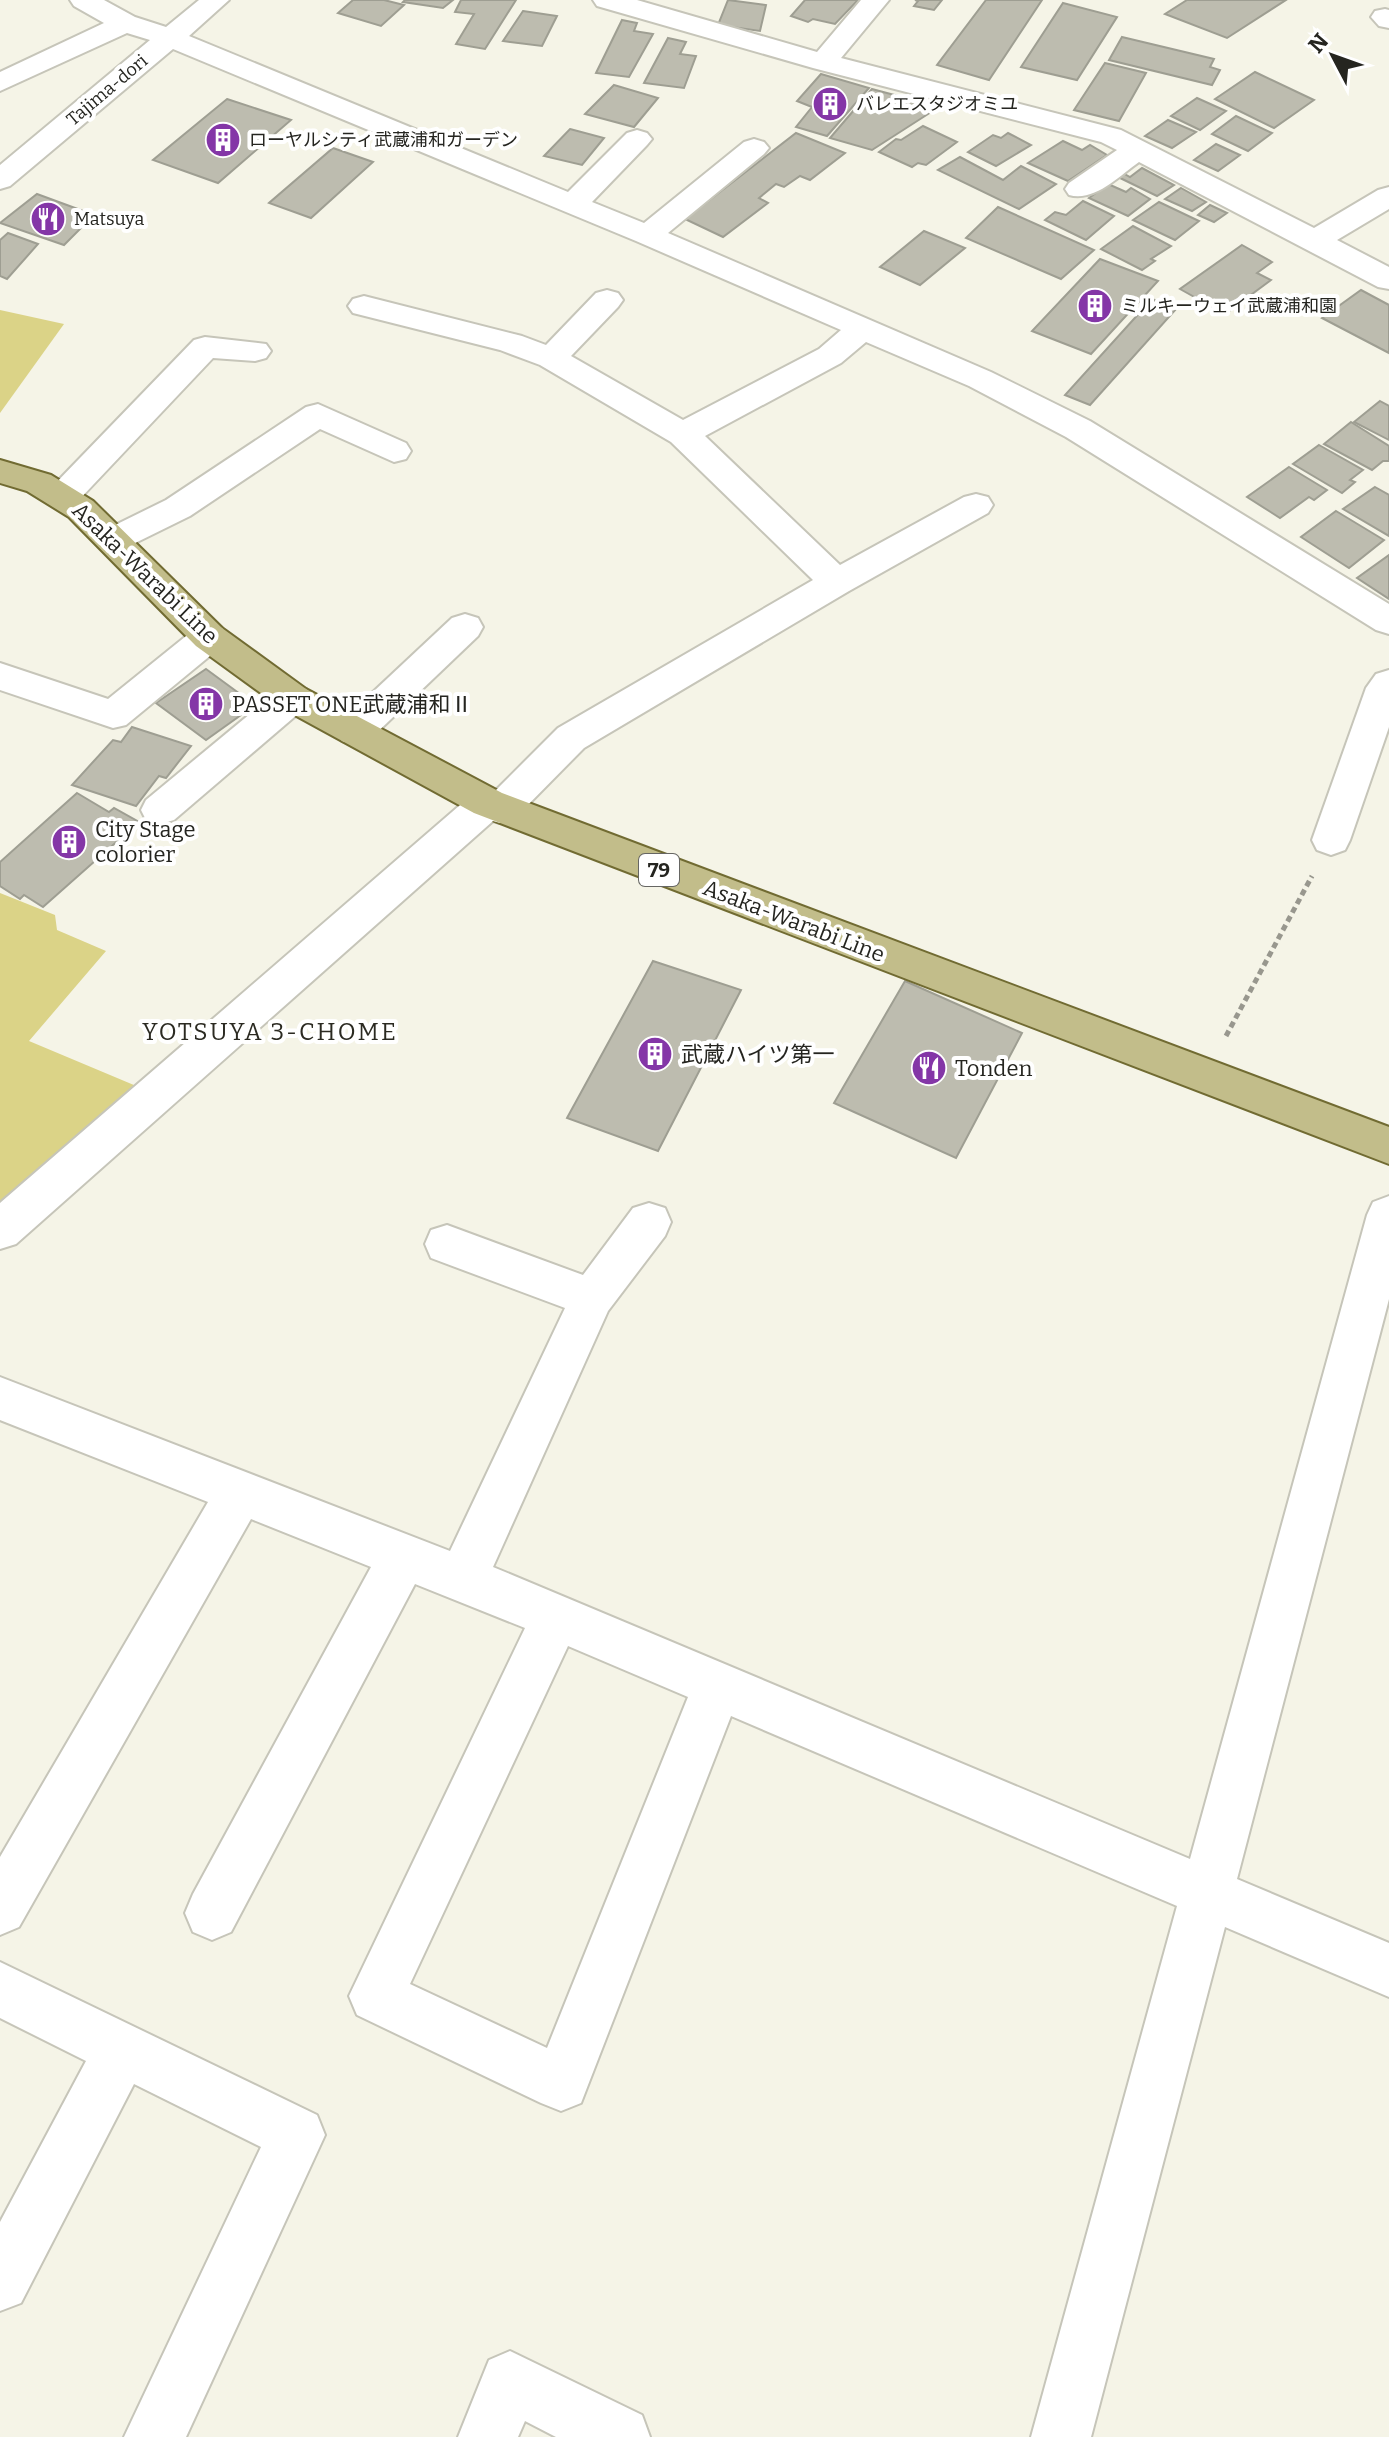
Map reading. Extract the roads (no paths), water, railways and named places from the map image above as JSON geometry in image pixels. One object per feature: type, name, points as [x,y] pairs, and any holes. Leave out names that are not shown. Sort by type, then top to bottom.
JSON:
[{"type":"main road","name":"Asaka-Warabi Line","points":[[0,471],[39,483],[63,496],[113,540],[209,637],[293,698],[494,806],[1389,1146]]},
{"type":"street","points":[[84,0],[125,23],[171,38],[573,204],[980,379],[1078,429],[1389,621]]},
{"type":"street","name":"Tajima-dori","points":[[0,180],[215,0]]},
{"type":"street","points":[[607,0],[823,62],[1111,136],[1389,280]]},
{"type":"street","points":[[823,62],[875,0]]},
{"type":"street","points":[[0,83],[125,23]]},
{"type":"street","points":[[573,204],[637,139]]},
{"type":"street","points":[[647,235],[754,148]]},
{"type":"street","points":[[1080,189],[1137,150]]},
{"type":"street","points":[[1315,240],[1389,196]]},
{"type":"street","points":[[551,358],[607,300]]},
{"type":"street","points":[[364,306],[511,343],[551,358],[683,434],[837,582]]},
{"type":"street","points":[[683,434],[830,356],[863,328]]},
{"type":"street","points":[[63,496],[205,347],[255,351]]},
{"type":"street","points":[[113,540],[178,508],[318,415],[394,451]]},
{"type":"street","points":[[0,1230],[571,738],[837,582],[976,505]]},
{"type":"street","points":[[355,731],[465,627]]},
{"type":"street","points":[[0,676],[113,715],[209,637]]},
{"type":"street","points":[[1331,840],[1384,688],[1389,683]]},
{"type":"street","points":[[160,810],[293,698]]},
{"type":"street","points":[[1061,2437],[1389,1215]]},
{"type":"street","points":[[462,1580],[592,1298],[649,1222]]},
{"type":"street","points":[[447,1244],[592,1298]]},
{"type":"street","points":[[0,1398],[556,1616],[1389,1970]]},
{"type":"street","points":[[0,1908],[241,1491]]},
{"type":"street","points":[[212,1913],[404,1555]]},
{"type":"street","points":[[556,1616],[376,1996],[561,2083],[718,1685]]},
{"type":"street","points":[[0,1989],[297,2135],[154,2437]]},
{"type":"street","points":[[0,2282],[122,2050]]},
{"type":"street","points":[[488,2437],[510,2381],[620,2437]]},
{"type":"place","name":"バレエスタジオミユ","points":[[830,104]]},
{"type":"place","name":"ローヤルシティ武蔵浦和ガーデン","points":[[223,140]]},
{"type":"place","name":"Matsuya","points":[[48,219]]},
{"type":"place","name":"ミルキーウェイ武蔵浦和園","points":[[1095,306]]},
{"type":"place","name":"PASSET ONE武蔵浦和Ⅱ","points":[[206,704]]},
{"type":"place","name":"City Stage colorier","points":[[69,842]]},
{"type":"place","name":"武蔵ハイツ第一","points":[[655,1054]]},
{"type":"place","name":"Tonden","points":[[929,1068]]},
{"type":"district","name":"YOTSUYA 3-CHOME","points":[[270,1032]]}]
